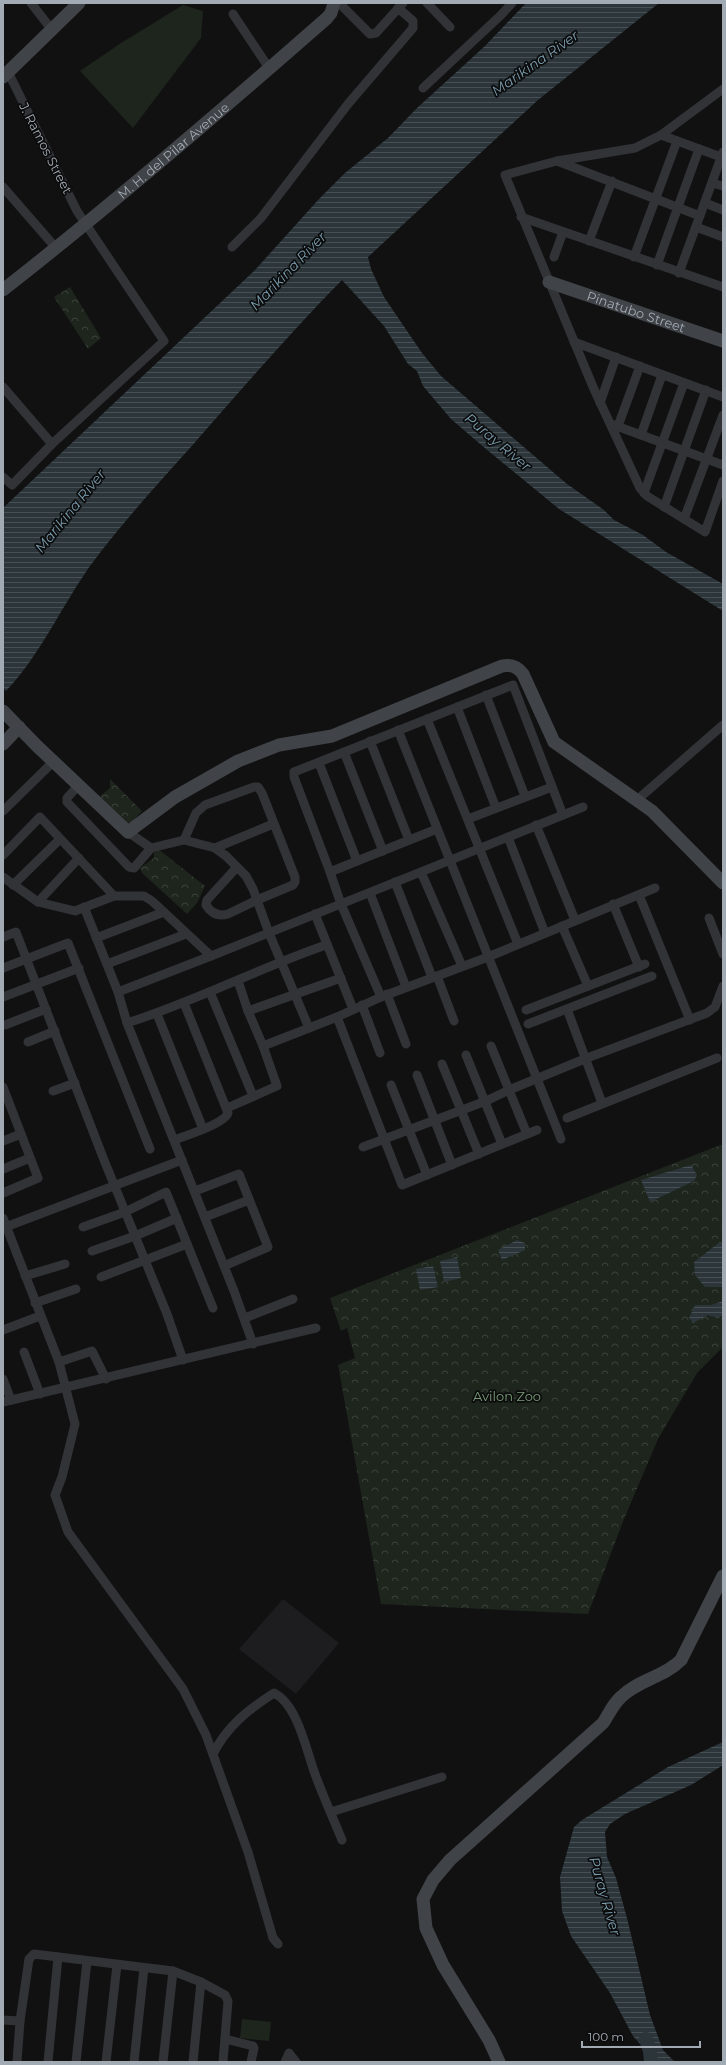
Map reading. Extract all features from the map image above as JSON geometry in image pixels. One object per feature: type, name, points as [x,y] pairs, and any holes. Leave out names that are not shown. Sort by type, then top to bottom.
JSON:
[{"type":"street","points":[[31,3],[52,30]]},
{"type":"street","points":[[5,75],[79,3]]},
{"type":"street","name":"M. H. del Pilar Avenue","points":[[3,290],[85,224],[270,68],[332,13],[334,3]]},
{"type":"street","points":[[232,247],[266,212],[348,104],[413,28],[413,21],[400,6],[376,33],[370,34],[339,3]]},
{"type":"street","points":[[427,3],[450,27]]},
{"type":"street","points":[[423,88],[501,16],[512,3]]},
{"type":"street","points":[[233,14],[270,68]]},
{"type":"street","name":"J. Ramos Street","points":[[5,75],[85,224],[164,341],[52,444]]},
{"type":"street","points":[[723,89],[662,135],[634,148],[557,161],[505,176],[548,282],[600,403],[615,425],[644,493],[705,532],[723,481]]},
{"type":"street","points":[[662,135],[722,157],[679,273]]},
{"type":"street","points":[[634,256],[677,140]]},
{"type":"street","points":[[657,265],[699,148]]},
{"type":"street","points":[[557,161],[700,216]]},
{"type":"street","points":[[589,241],[612,182]]},
{"type":"street","points":[[712,182],[723,186]]},
{"type":"street","points":[[3,187],[56,248]]},
{"type":"street","points":[[705,203],[723,210]]},
{"type":"street","points":[[521,217],[723,287]]},
{"type":"street","points":[[696,228],[723,237]]},
{"type":"street","points":[[554,257],[563,232]]},
{"type":"street","name":"Pinatubo Street","points":[[548,282],[723,341]]},
{"type":"street","points":[[574,342],[723,397]]},
{"type":"street","points":[[600,403],[616,357]]},
{"type":"street","points":[[615,425],[640,366]]},
{"type":"street","points":[[641,434],[662,375]]},
{"type":"street","points":[[644,493],[684,383]]},
{"type":"street","points":[[3,387],[52,444],[12,485],[3,477]]},
{"type":"street","points":[[664,507],[706,390]]},
{"type":"street","points":[[684,519],[723,415]]},
{"type":"street","points":[[615,425],[723,465]]},
{"type":"street","points":[[128,832],[175,797],[238,761],[279,745],[332,736],[508,665],[517,667],[524,674],[554,742],[652,812],[723,883]]},
{"type":"street","points":[[406,1044],[341,904],[293,774],[370,741],[513,685],[562,815]]},
{"type":"street","points":[[486,695],[525,796]]},
{"type":"street","points":[[457,707],[496,808]]},
{"type":"street","points":[[3,711],[52,762],[128,832],[151,848]]},
{"type":"street","points":[[427,719],[518,944]]},
{"type":"street","points":[[637,800],[723,725]]},
{"type":"street","points":[[3,744],[18,728]]},
{"type":"street","points":[[398,730],[560,1139]]},
{"type":"street","points":[[370,741],[409,840]]},
{"type":"street","points":[[344,752],[383,851]]},
{"type":"street","points":[[3,811],[52,762]]},
{"type":"street","points":[[319,764],[357,861]]},
{"type":"street","points":[[78,786],[67,798],[67,802],[129,867],[134,868],[151,848],[184,840],[215,848],[246,876],[309,1028]]},
{"type":"street","points":[[184,840],[198,810],[205,805],[254,787],[260,790],[293,872],[295,882],[293,885],[223,916],[214,913],[206,905],[210,896],[237,867]]},
{"type":"street","points":[[468,819],[525,796],[552,787]]},
{"type":"street","points":[[118,992],[583,807]]},
{"type":"street","points":[[3,855],[40,818],[114,896]]},
{"type":"street","points":[[215,848],[273,824]]},
{"type":"street","points":[[536,825],[575,920]]},
{"type":"street","points":[[330,872],[437,829]]},
{"type":"street","points":[[508,837],[545,933]]},
{"type":"street","points":[[13,885],[60,839]]},
{"type":"street","points":[[38,902],[79,858]]},
{"type":"street","points":[[421,872],[462,966]]},
{"type":"street","points":[[3,877],[38,902],[75,911],[114,896],[144,896],[164,912],[211,956]]},
{"type":"street","points":[[395,882],[454,1021]]},
{"type":"street","points":[[263,1046],[406,987],[488,957],[613,904],[655,888]]},
{"type":"street","points":[[370,893],[406,987]]},
{"type":"street","points":[[639,895],[690,1020]]},
{"type":"street","points":[[526,1010],[642,966],[613,904]]},
{"type":"street","points":[[84,907],[118,992],[127,1023],[195,1191],[253,1344]]},
{"type":"street","points":[[96,938],[164,912]]},
{"type":"street","points":[[315,914],[326,945],[341,978],[380,1053]]},
{"type":"street","points":[[709,918],[723,954]]},
{"type":"street","points":[[562,926],[588,986]]},
{"type":"street","points":[[3,937],[16,932],[183,1360]]},
{"type":"street","points":[[107,964],[186,934]]},
{"type":"street","points":[[3,968],[68,943],[150,1149]]},
{"type":"street","points":[[127,1023],[156,1014],[238,981],[281,961],[326,945]]},
{"type":"street","points":[[3,997],[79,968]]},
{"type":"street","points":[[528,1024],[652,976]]},
{"type":"street","points":[[248,1011],[341,978]]},
{"type":"street","points":[[226,1108],[276,1087],[278,1084],[248,1011],[238,981]]},
{"type":"street","points":[[363,1147],[486,1101],[587,1058],[690,1020],[712,1010],[723,986]]},
{"type":"street","points":[[210,992],[253,1096]]},
{"type":"street","points":[[174,1140],[203,1129],[226,1117],[228,1113],[184,1003]]},
{"type":"street","points":[[5,1025],[46,1009]]},
{"type":"street","points":[[567,1009],[587,1058],[602,1103]]},
{"type":"street","points":[[156,1014],[203,1129]]},
{"type":"street","points":[[336,1017],[402,1185],[537,1130]]},
{"type":"street","points":[[28,1042],[55,1031]]},
{"type":"street","points":[[491,1046],[527,1134]]},
{"type":"street","points":[[466,1055],[486,1101],[502,1144]]},
{"type":"street","points":[[567,1118],[717,1058]]},
{"type":"street","points":[[442,1064],[462,1110],[478,1154]]},
{"type":"street","points":[[417,1075],[452,1165]]},
{"type":"street","points":[[53,1091],[75,1083]]},
{"type":"street","points":[[391,1085],[427,1175]]},
{"type":"street","points":[[3,1087],[38,1178],[3,1193]]},
{"type":"street","points":[[3,1141],[21,1134]]},
{"type":"street","points":[[3,1169],[30,1158]]},
{"type":"street","points":[[5,1227],[182,1160]]},
{"type":"street","points":[[195,1191],[238,1174],[268,1248],[224,1266]]},
{"type":"street","points":[[83,1227],[125,1212],[166,1192],[213,1308]]},
{"type":"street","points":[[205,1217],[249,1200]]},
{"type":"street","points":[[3,1218],[5,1227],[59,1362],[67,1388],[75,1424],[62,1477],[54,1495],[68,1532],[183,1689],[206,1735],[248,1852],[273,1938],[278,1944]]},
{"type":"street","points":[[92,1251],[135,1236],[177,1218]]},
{"type":"street","points":[[101,1278],[187,1244]]},
{"type":"street","points":[[25,1276],[65,1264]]},
{"type":"street","points":[[35,1303],[76,1289]]},
{"type":"street","points":[[244,1318],[293,1299]]},
{"type":"street","points":[[3,1330],[40,1316]]},
{"type":"street","points":[[3,1379],[7,1401],[106,1379],[316,1328]]},
{"type":"street","points":[[59,1362],[92,1351],[106,1379]]},
{"type":"street","points":[[24,1352],[40,1394]]},
{"type":"street","points":[[499,2062],[489,2040],[443,1965],[426,1928],[423,1899],[427,1888],[450,1860],[603,1723],[621,1697],[672,1668],[681,1660],[723,1576]]},
{"type":"street","points":[[213,1754],[220,1740],[245,1712],[274,1693],[286,1702],[298,1726],[315,1775],[342,1840]]},
{"type":"street","points":[[330,1812],[442,1777]]},
{"type":"street","points":[[17,2062],[20,2021],[29,1959],[34,1954],[173,1972],[201,1982],[228,1997],[222,2062]]},
{"type":"street","points":[[48,2062],[58,1957]]},
{"type":"street","points":[[76,2062],[86,1961]]},
{"type":"street","points":[[106,2062],[117,1965]]},
{"type":"street","points":[[134,2062],[144,1968]]},
{"type":"street","points":[[163,2062],[173,1972]]},
{"type":"street","points":[[193,2062],[201,1982]]},
{"type":"street","points":[[3,2020],[20,2021]]},
{"type":"street","points":[[225,2039],[253,2046],[254,2048],[251,2062]]},
{"type":"street","points":[[285,2062],[289,2053],[296,2062]]},
{"type":"shaded area","points":[[283,1599],[339,1643],[296,1694],[239,1649]]},
{"type":"green space","points":[[183,5],[203,11],[201,38],[133,128],[80,71],[121,43]]},
{"type":"green space","points":[[70,287],[101,338],[88,349],[54,297]]},
{"type":"green space","points":[[110,779],[142,811],[132,822],[124,824],[98,798],[110,788]]},
{"type":"green space","points":[[158,849],[205,886],[197,903],[187,914],[142,873],[140,868],[154,858],[154,852]]},
{"type":"green space","name":"Avilon Zoo","points":[[723,1144],[723,1347],[697,1373],[658,1439],[624,1519],[588,1614],[381,1604],[338,1365],[355,1358],[347,1328],[341,1331],[330,1298]]},
{"type":"green space","points":[[242,2019],[271,2022],[269,2041],[240,2038]]},
{"type":"water","name":"Marikina River","points":[[526,3],[659,3],[538,100],[368,257],[371,269],[384,297],[422,353],[441,376],[567,484],[604,510],[614,520],[643,535],[666,552],[723,584],[723,611],[559,509],[451,419],[423,386],[417,371],[408,364],[384,326],[342,280],[265,363],[114,535],[90,566],[30,662],[6,691],[3,688],[3,508],[255,270],[319,199],[345,173],[388,138],[417,108],[485,46]]},
{"type":"water","points":[[691,1165],[697,1175],[694,1181],[650,1202],[641,1180]]},
{"type":"water","points":[[517,1240],[525,1243],[525,1250],[502,1260],[498,1250]]},
{"type":"water","points":[[720,1242],[723,1244],[723,1287],[705,1287],[695,1275],[694,1262]]},
{"type":"water","points":[[457,1257],[461,1278],[444,1282],[440,1261]]},
{"type":"water","points":[[433,1266],[438,1287],[420,1290],[416,1269]]},
{"type":"water","points":[[723,1301],[723,1315],[718,1318],[708,1315],[693,1323],[689,1318],[695,1305],[711,1305]]},
{"type":"water","points":[[723,1742],[723,1765],[691,1785],[625,1814],[610,1824],[605,1832],[607,1857],[616,1878],[628,1922],[650,2015],[663,2050],[675,2062],[656,2062],[633,2036],[610,1993],[571,1936],[562,1911],[560,1877],[574,1827],[582,1820],[668,1767]]},
{"type":"waterway","name":"Puray River","points":[[646,2039],[650,2051],[651,2062]]}]
